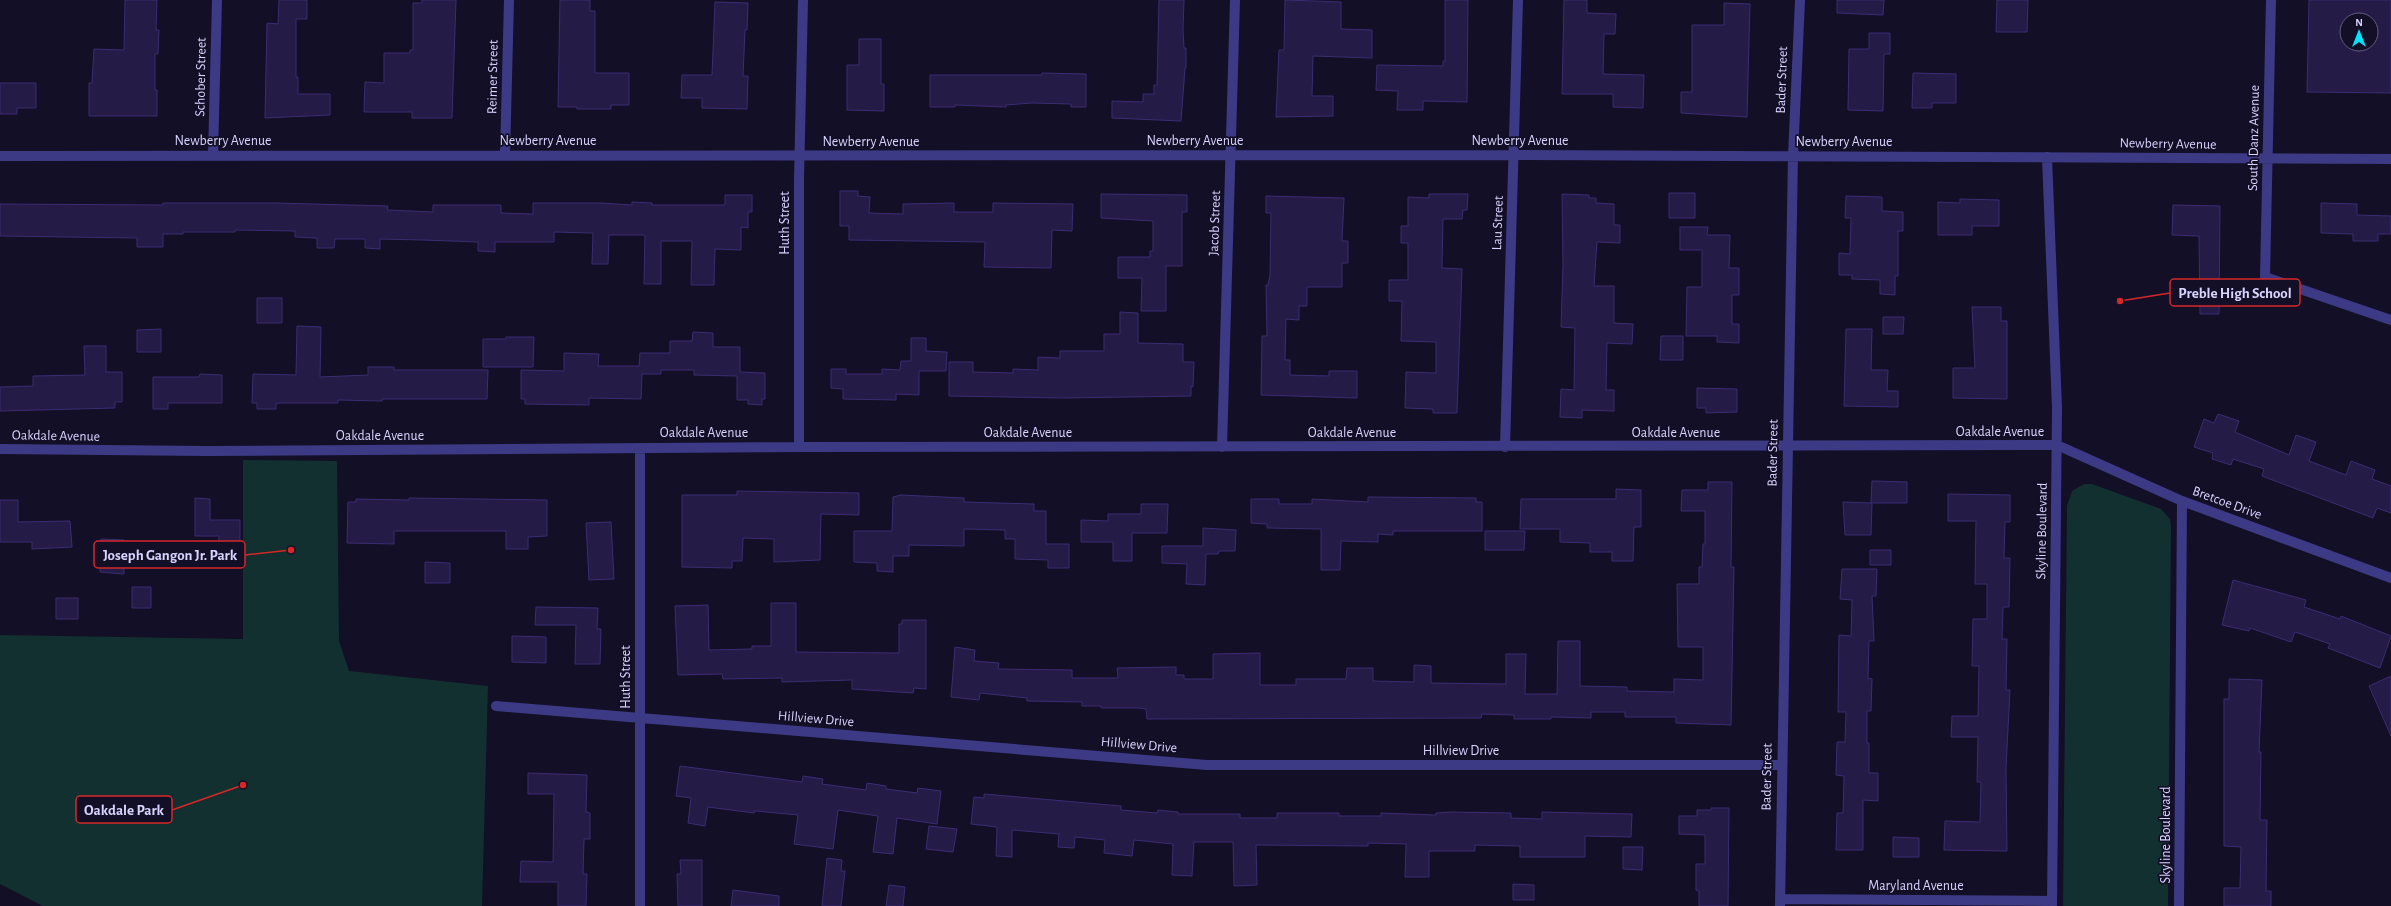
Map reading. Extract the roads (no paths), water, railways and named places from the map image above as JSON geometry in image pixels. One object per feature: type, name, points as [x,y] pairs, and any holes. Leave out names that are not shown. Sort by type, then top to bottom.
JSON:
[{"type":"street","name":"Schober Street","points":[[213,156],[217,0]]},
{"type":"street","name":"Reimer Street","points":[[505,155],[509,0]]},
{"type":"street","name":"Huth Street","points":[[799,447],[799,156],[803,0]]},
{"type":"street","name":"Jacob Street","points":[[1222,447],[1235,0]]},
{"type":"street","name":"Lau Street","points":[[1505,447],[1518,0]]},
{"type":"street","name":"Bader Street","points":[[1780,902],[1781,764],[1793,156],[1800,0]]},
{"type":"street","name":"South Danz Avenue","points":[[2271,0],[2265,277],[2391,320]]},
{"type":"street","name":"Newberry Avenue","points":[[0,156],[1514,155],[2391,159]]},
{"type":"street","name":"Skyline Boulevard","points":[[2047,157],[2057,445],[2052,904]]},
{"type":"street","name":"Oakdale Avenue","points":[[0,449],[214,451],[799,447],[1788,447],[2057,445]]},
{"type":"street","name":"Bretcoe Drive","points":[[2057,445],[2182,501],[2391,578]]},
{"type":"street","name":"Huth Street","points":[[640,448],[640,906]]},
{"type":"street","name":"Skyline Boulevard","points":[[2179,906],[2182,501]]},
{"type":"street","name":"Hillview Drive","points":[[496,706],[1207,765],[1781,764]]},
{"type":"street","name":"Maryland Avenue","points":[[1780,902],[2052,904]]},
{"type":"place","name":"Preble High School","points":[[2120,301]]},
{"type":"place","name":"Joseph Gangon Jr. Park","points":[[291,550]]},
{"type":"place","name":"Oakdale Park","points":[[243,785]]}]
